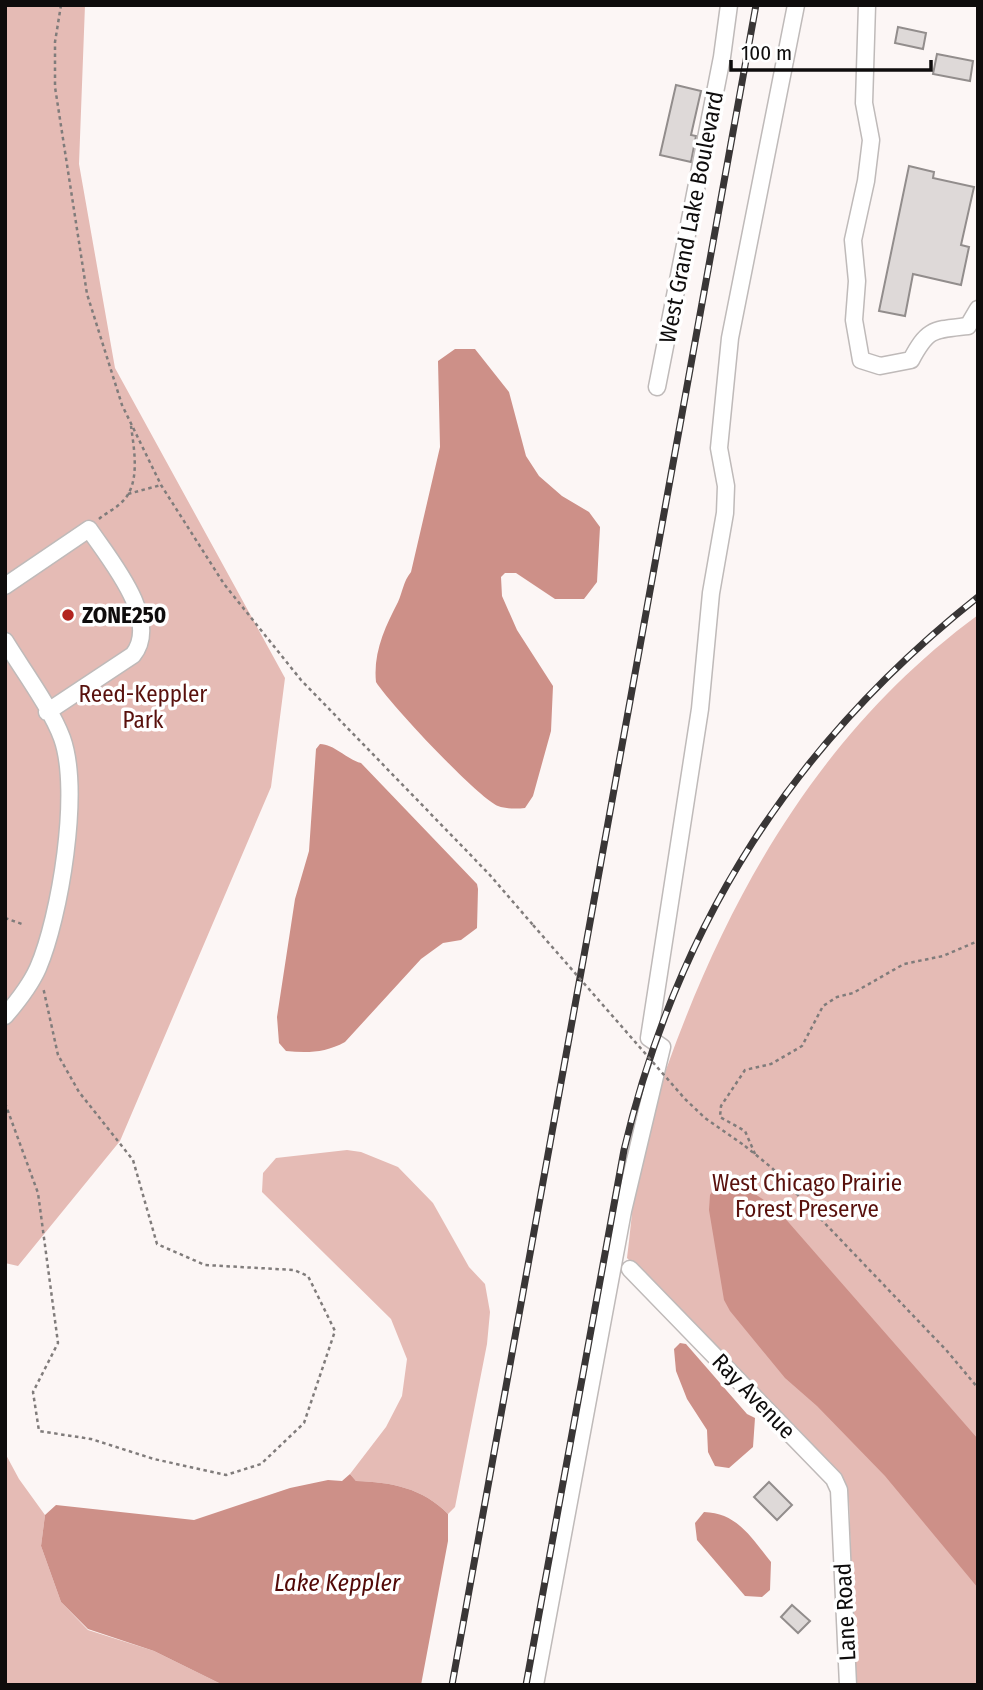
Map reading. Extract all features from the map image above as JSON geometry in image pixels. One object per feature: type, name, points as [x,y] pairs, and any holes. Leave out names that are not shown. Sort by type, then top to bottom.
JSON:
[{"type":"street","name":"West Grand Lake Boulevard","points":[[657,387],[722,57],[729,5]]},
{"type":"street","points":[[536,1685],[623,1211],[662,1047],[649,1038],[700,709],[711,593],[725,513],[726,486],[719,447],[728,351],[796,5]]},
{"type":"street","points":[[867,5],[864,103],[871,140],[866,181],[853,240],[857,281],[854,320],[861,360],[880,366],[911,360],[923,337],[932,330],[968,326],[978,309]]},
{"type":"street","points":[[6,582],[89,529],[136,605],[144,634],[133,655],[47,712]]},
{"type":"street","points":[[5,641],[61,737],[66,757],[69,816],[56,902],[39,967],[23,996],[5,1016]]},
{"type":"street","name":"Ray Avenue","points":[[630,1269],[834,1479],[838,1490],[841,1539]]},
{"type":"street","name":"Lane Road","points":[[841,1539],[848,1685]]},
{"type":"path","points":[[61,5],[55,42],[55,87],[87,294],[131,423],[161,485],[224,584],[301,680],[489,873],[685,1100],[755,1154],[947,1351],[978,1388]]},
{"type":"path","points":[[128,494],[135,466],[131,423]]},
{"type":"path","points":[[89,529],[128,494],[161,485]]},
{"type":"path","points":[[5,918],[23,924]]},
{"type":"path","points":[[755,1154],[745,1131],[720,1117],[721,1106],[745,1070],[771,1064],[802,1046],[823,1006],[837,997],[853,993],[904,964],[961,950],[978,940]]},
{"type":"path","points":[[5,1102],[38,1193],[58,1343],[33,1392],[39,1431],[91,1439],[155,1459],[226,1475],[261,1464],[304,1423],[335,1331],[308,1276],[294,1270],[205,1265],[157,1244],[133,1160],[79,1092],[58,1055],[39,967]]},
{"type":"green space","name":"Reed-Keppler Park","points":[[5,5],[85,5],[79,164],[115,368],[285,678],[271,787],[120,1141],[18,1266],[5,1263]]},
{"type":"green space","name":"West Chicago Prairie Forest Preserve","points":[[978,615],[978,1685],[855,1685],[849,1501],[845,1486],[836,1471],[627,1258],[633,1205],[640,1151],[655,1098],[692,1001],[753,876],[788,817],[828,761],[873,709],[923,660]]},
{"type":"green space","points":[[347,1150],[361,1152],[398,1167],[433,1203],[469,1267],[485,1284],[490,1312],[487,1344],[455,1507],[448,1514],[417,1492],[394,1485],[356,1481],[350,1474],[386,1427],[402,1396],[407,1359],[391,1319],[262,1192],[263,1173],[276,1158]]},
{"type":"green space","points":[[5,1453],[19,1479],[45,1515],[41,1546],[61,1602],[88,1630],[154,1651],[223,1685],[5,1685]]},
{"type":"water","points":[[455,349],[475,349],[509,392],[526,456],[539,476],[562,496],[589,512],[600,527],[597,582],[584,599],[555,599],[516,573],[505,573],[501,577],[502,596],[517,630],[553,686],[551,731],[533,796],[525,808],[498,806],[472,786],[434,749],[376,682],[378,651],[411,572],[440,447],[438,361]]},
{"type":"water","points":[[320,744],[330,746],[361,763],[477,884],[477,928],[461,940],[443,943],[421,959],[345,1042],[316,1051],[286,1051],[279,1043],[277,1017],[295,899],[309,851],[316,749]]},
{"type":"water","points":[[716,1186],[746,1188],[776,1208],[978,1439],[978,1588],[885,1476],[817,1406],[785,1378],[730,1311],[724,1300],[709,1210],[710,1195]]},
{"type":"water","points":[[680,1343],[686,1344],[747,1414],[755,1418],[753,1447],[729,1468],[715,1466],[708,1452],[707,1430],[687,1399],[676,1371],[674,1349]]},
{"type":"water","name":"Lake Keppler","points":[[350,1474],[356,1481],[394,1485],[417,1492],[448,1514],[448,1541],[421,1685],[223,1685],[154,1651],[88,1629],[61,1602],[41,1546],[45,1515],[56,1505],[194,1520],[290,1488],[328,1480],[342,1481]]},
{"type":"water","points":[[704,1512],[716,1513],[734,1522],[750,1535],[771,1562],[770,1590],[762,1597],[745,1596],[697,1540],[695,1523]]},
{"type":"building","points":[[898,27],[926,33],[923,49],[895,43]]},
{"type":"building","points":[[937,54],[973,61],[970,81],[933,74]]},
{"type":"building","points":[[676,85],[701,91],[691,135],[696,136],[691,162],[660,155]]},
{"type":"building","points":[[909,166],[934,172],[933,178],[974,187],[961,245],[969,247],[961,285],[913,274],[905,316],[879,311]]},
{"type":"building","points":[[769,1482],[792,1505],[777,1520],[754,1497]]},
{"type":"building","points":[[792,1605],[810,1621],[798,1633],[781,1617]]},
{"type":"railway","points":[[452,1685],[756,5]]},
{"type":"railway","points":[[526,1685],[624,1150],[647,1067],[676,988],[711,913],[753,842],[800,776],[853,713],[912,653],[978,597]]},
{"type":"place","name":"ZONE250","points":[[68,615]]}]
